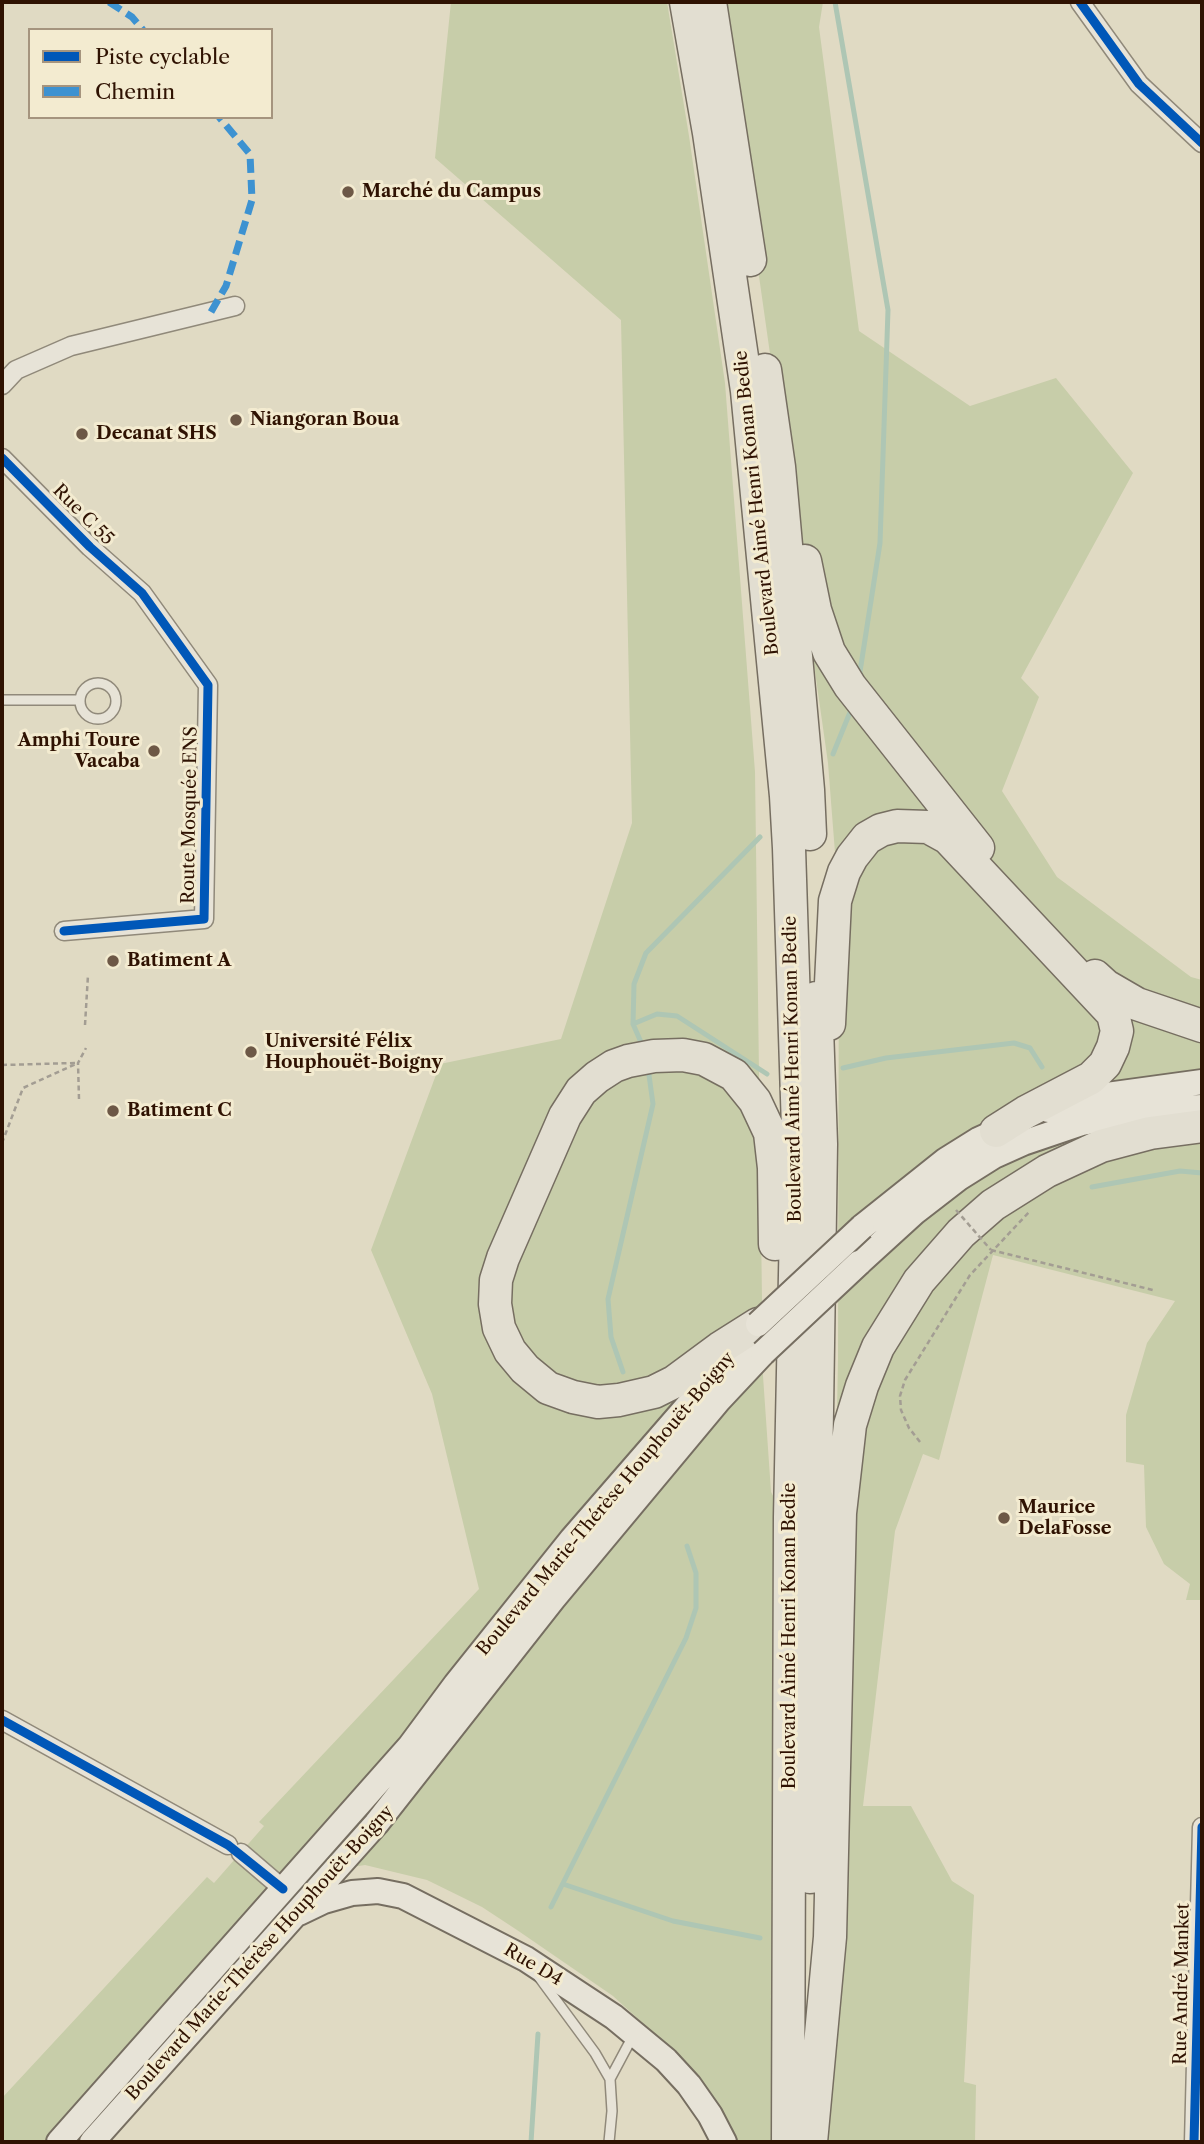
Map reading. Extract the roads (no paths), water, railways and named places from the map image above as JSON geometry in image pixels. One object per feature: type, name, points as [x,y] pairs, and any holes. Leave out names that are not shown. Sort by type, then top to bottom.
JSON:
[{"type":"highway","name":"Boulevard Aimé Henri Konan Bedie","points":[[686,2],[709,133],[747,391],[797,793],[821,1144],[809,1936],[810,2142]]},
{"type":"highway","name":"Boulevard Aimé Henri Konan Bedie","points":[[710,2],[732,130],[779,467],[804,743],[789,848],[798,1129],[790,1517],[788,2142]]},
{"type":"highway","points":[[779,467],[791,486],[798,509],[815,610],[822,634],[829,652],[850,686],[999,873],[1077,961],[1106,986],[1137,1004],[1202,1026]]},
{"type":"highway","points":[[821,1144],[835,901],[844,872],[867,838],[881,830],[897,826],[928,827],[948,838],[1113,1014],[1117,1031],[1105,1064],[1082,1084],[1026,1112],[996,1131]]},
{"type":"highway","points":[[760,1339],[720,1348],[674,1382],[654,1392],[597,1402],[548,1388],[525,1369],[510,1351],[499,1328],[495,1304],[496,1280],[503,1258],[565,1116],[581,1091],[614,1066],[647,1057],[683,1055],[705,1059],[734,1075],[755,1101],[770,1133],[774,1168],[779,1484],[790,1517]]},
{"type":"highway","points":[[810,2142],[830,1937],[840,1513],[850,1426],[878,1347],[919,1281],[961,1233],[993,1205],[1046,1171],[1101,1146],[1150,1133],[1202,1126]]},
{"type":"main road","name":"Boulevard Marie-Thérèse Houphouët-Boigny","points":[[59,2142],[410,1746],[572,1539],[862,1227],[946,1160],[996,1131],[1069,1104],[1152,1087],[1202,1082]]},
{"type":"main road","name":"Boulevard Marie-Thérèse Houphouët-Boigny","points":[[92,2142],[290,1917],[376,1824],[553,1599],[718,1401],[760,1339],[859,1263],[915,1212],[959,1178],[994,1156],[1082,1123],[1152,1110],[1202,1107]]},
{"type":"main road","name":"Rue D4","points":[[290,1917],[324,1901],[352,1893],[378,1891],[403,1896],[526,1959],[614,2017],[666,2060],[689,2085],[710,2115],[724,2142]]},
{"type":"street","points":[[1080,2],[1139,84],[1202,143]]},
{"type":"street","points":[[2,385],[16,370],[71,346],[235,306]]},
{"type":"street","name":"Rue C 55","points":[[2,458],[90,547],[142,593]]},
{"type":"street","name":"Route Mosquée ENS","points":[[64,931],[204,919],[208,685],[142,593]]},
{"type":"street","points":[[2,1720],[234,1849],[282,1889]]},
{"type":"street","name":"Rue André Manket","points":[[1194,2142],[1202,1827]]},
{"type":"lane","points":[[98,682],[111,687],[117,700],[112,713],[99,719],[86,714],[80,700],[85,688],[98,682]]},
{"type":"lane","points":[[2,700],[80,700]]},
{"type":"lane","points":[[526,1959],[595,2053],[610,2079],[612,2110],[609,2142]]},
{"type":"lane","points":[[610,2079],[634,2033]]},
{"type":"waterway","points":[[835,2],[888,310],[880,543],[859,678]]},
{"type":"waterway","points":[[833,754],[853,705]]},
{"type":"waterway","points":[[644,1049],[633,1024],[634,984],[646,953],[760,837]]},
{"type":"waterway","points":[[633,1024],[657,1014],[677,1016],[767,1074]]},
{"type":"waterway","points":[[843,1068],[886,1058],[1014,1043],[1030,1048],[1042,1067]]},
{"type":"waterway","points":[[623,1372],[611,1337],[608,1299],[653,1104],[648,1068]]},
{"type":"waterway","points":[[1092,1187],[1180,1171],[1202,1173]]},
{"type":"waterway","points":[[551,1907],[686,1638],[696,1608],[696,1573],[687,1546]]},
{"type":"waterway","points":[[563,1884],[673,1921],[760,1938]]},
{"type":"waterway","points":[[531,2142],[538,2034]]},
{"type":"place","name":"Marché du Campus","points":[[348,192]]},
{"type":"place","name":"Niangoran Boua","points":[[236,420]]},
{"type":"place","name":"Decanat SHS","points":[[82,434]]},
{"type":"place","name":"Amphi Toure Vacaba","points":[[154,751]]},
{"type":"place","name":"Batiment A","points":[[113,961]]},
{"type":"place","name":"Université Félix Houphouët-Boigny","points":[[251,1052]]},
{"type":"place","name":"Batiment C","points":[[113,1111]]},
{"type":"place","name":"Maurice DelaFosse","points":[[1004,1518]]}]
